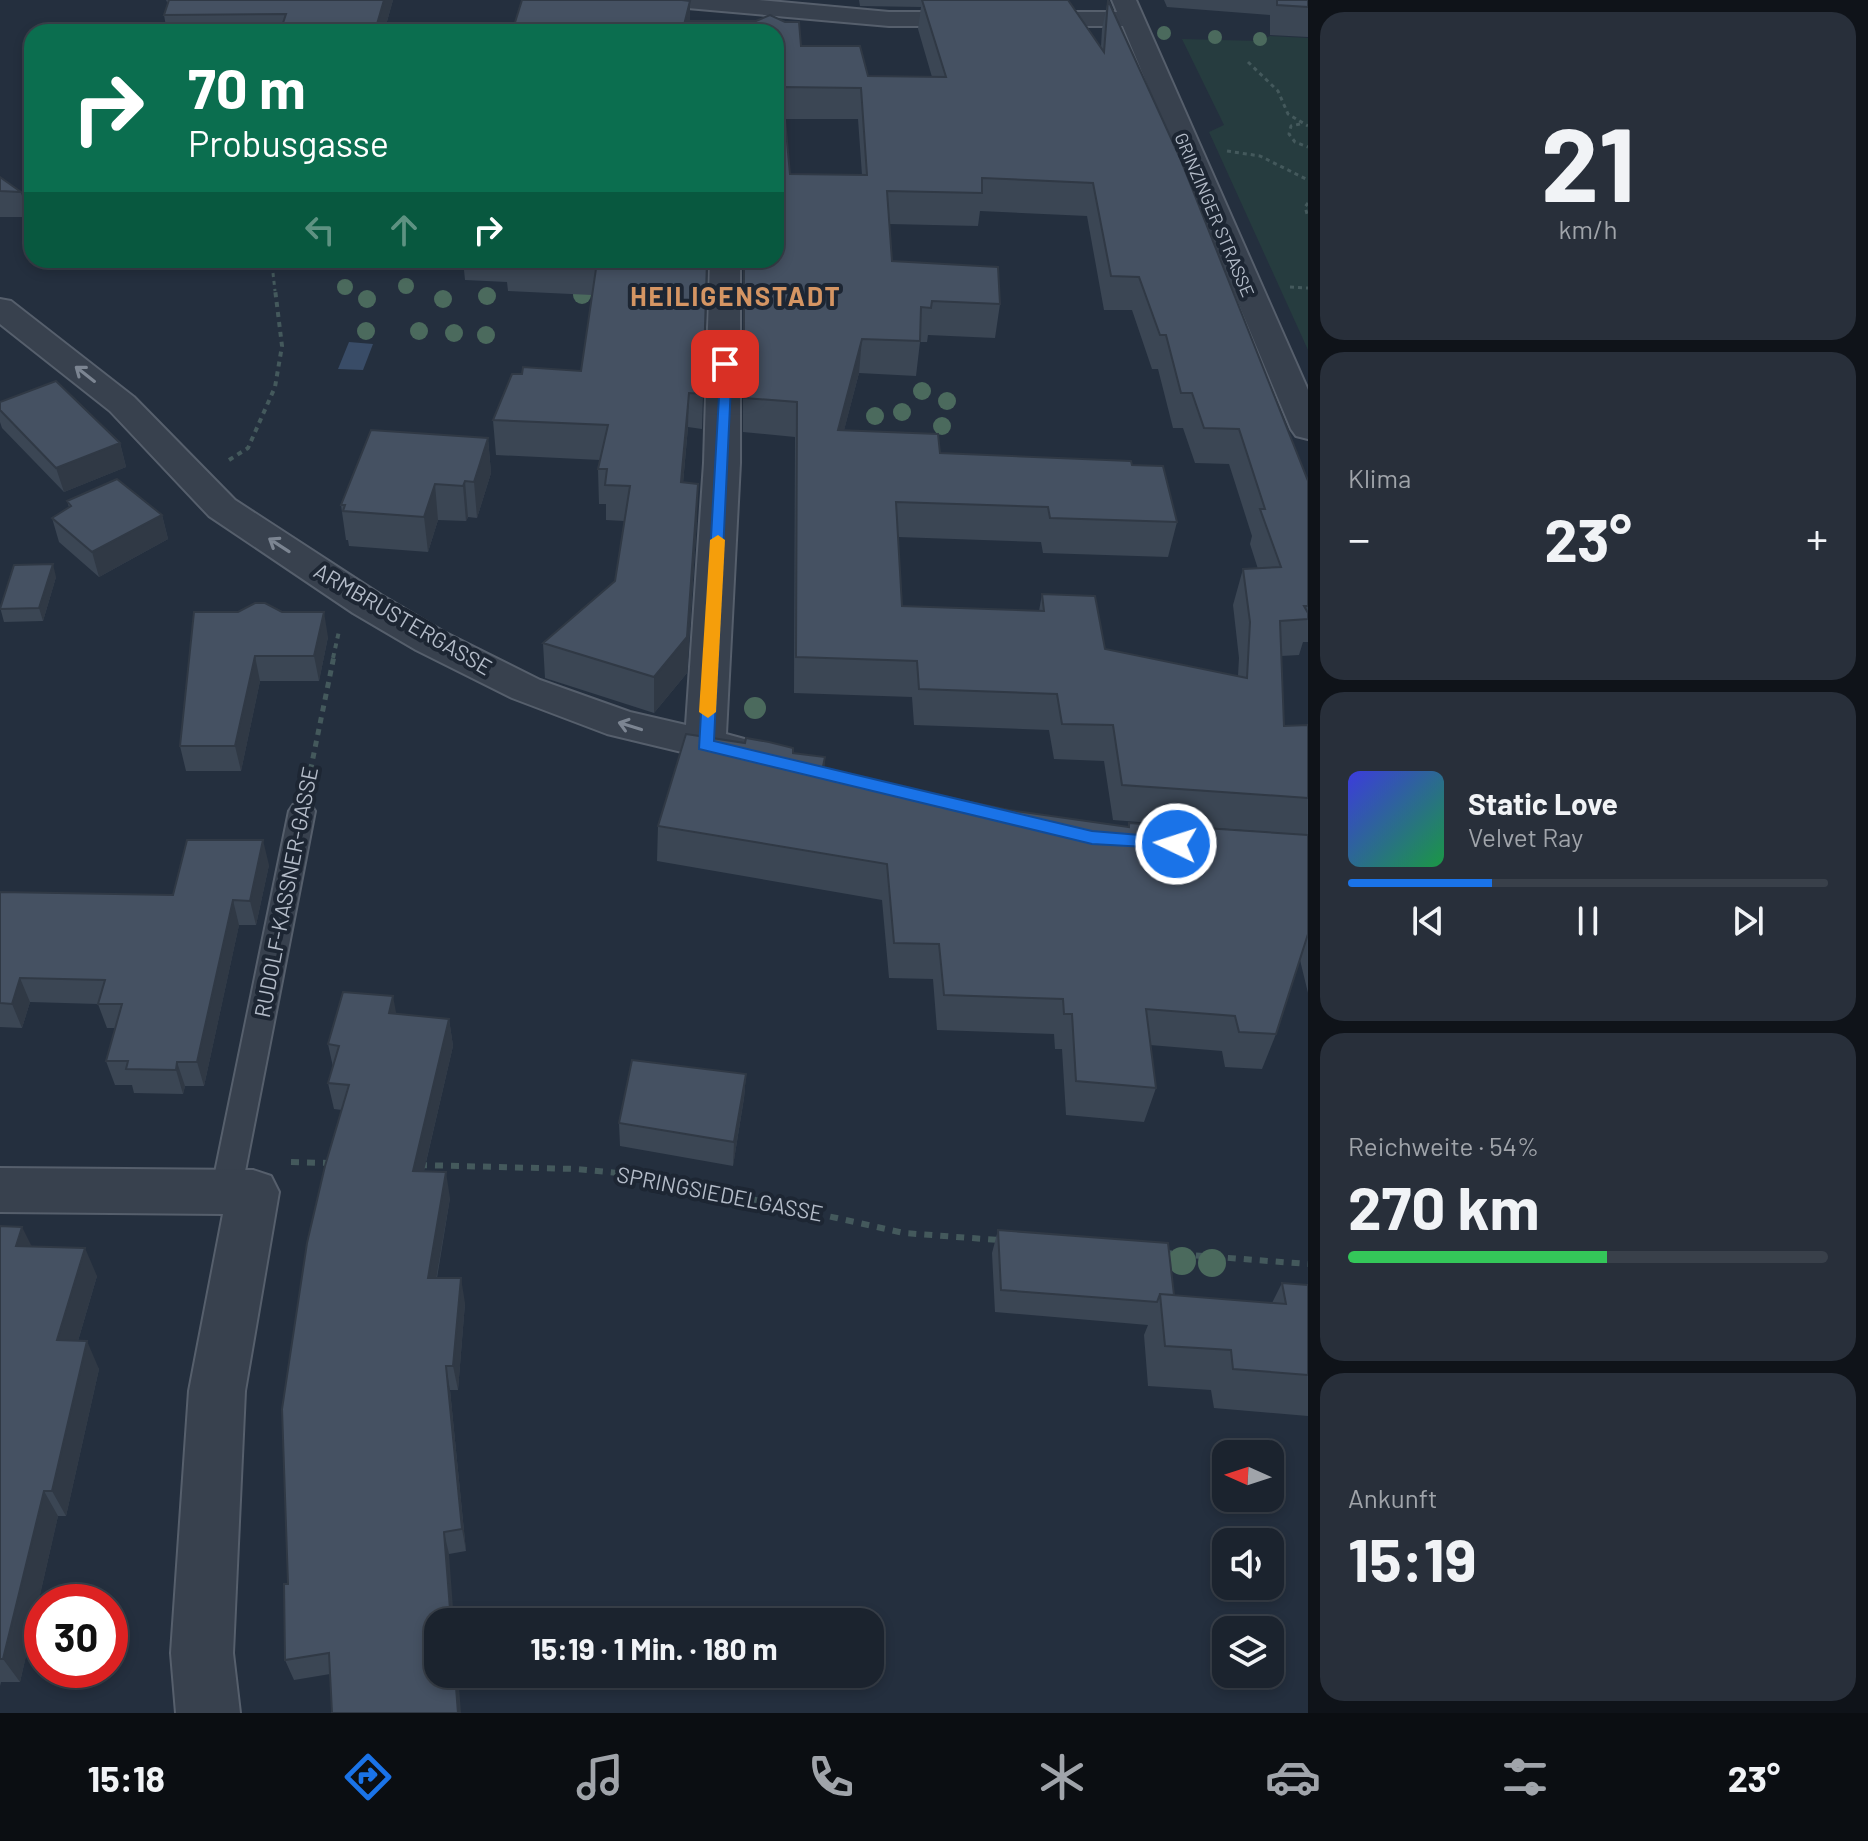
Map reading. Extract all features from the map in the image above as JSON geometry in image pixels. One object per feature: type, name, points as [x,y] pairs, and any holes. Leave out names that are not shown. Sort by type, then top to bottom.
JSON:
[{"type":"street","points":[[676,0],[831,9],[918,20],[1128,10]]},
{"type":"street","points":[[709,24],[728,3]]},
{"type":"street","name":"GRINZINGER STRASSE","points":[[1128,10],[1308,429]]},
{"type":"street","points":[[705,745],[722,463],[725,268]]},
{"type":"street","name":"ARMBRUSTERGASSE","points":[[0,308],[122,404],[222,508],[430,641],[526,689],[621,724],[781,762]]},
{"type":"street","points":[[0,1190],[240,1192]]},
{"type":"street","name":"RUDOLF-KASSNER-GASSE","points":[[208,1713],[202,1653],[217,1391],[240,1192]]},
{"type":"lane","name":"RUDOLF-KASSNER-GASSE","points":[[240,1192],[302,811]]},
{"type":"path","points":[[1248,62],[1278,91],[1288,114],[1300,124],[1308,126]]},
{"type":"path","points":[[1300,124],[1291,126],[1289,134],[1295,142],[1308,147]]},
{"type":"path","points":[[1190,160],[1215,160],[1209,149],[1232,151],[1260,156],[1308,180]]},
{"type":"path","points":[[1308,203],[1305,207],[1308,217]]},
{"type":"path","points":[[193,481],[248,448],[259,430],[275,387],[282,346],[273,273]]},
{"type":"path","name":"RUDOLF-KASSNER-GASSE","points":[[302,811],[338,632],[362,600]]},
{"type":"path","points":[[240,1192],[277,1162],[340,1163]]},
{"type":"path","name":"SPRINGSIEDELGASSE","points":[[403,1165],[577,1169],[648,1176],[904,1233],[1012,1241]]},
{"type":"path","points":[[1152,1252],[1308,1264]]},
{"type":"green space","points":[[1270,36],[1308,38],[1308,350],[1209,132],[1224,125],[1182,39],[1259,41]]},
{"type":"water","points":[[349,342],[373,344],[363,370],[338,369]]},
{"type":"building","points":[[169,0],[384,0],[377,24],[283,24],[286,14],[164,15]]},
{"type":"building","points":[[522,0],[690,1],[685,21],[756,21],[770,15],[785,22],[799,22],[801,46],[860,46],[868,76],[946,77],[922,0],[1068,0],[1104,52],[1108,0],[1180,158],[1308,481],[1308,606],[1304,606],[1308,619],[1280,621],[1284,726],[1308,725],[1308,798],[1122,785],[1113,725],[1062,724],[1057,694],[919,689],[917,661],[796,657],[797,402],[744,398],[744,268],[784,268],[784,109],[790,174],[867,175],[861,88],[784,87],[784,24],[514,24]],"holes":[[[982,178],[1093,183],[1111,276],[1139,277],[1160,335],[1166,335],[1181,393],[1192,393],[1204,428],[1239,429],[1265,509],[1260,509],[1281,567],[1243,569],[1250,622],[1247,678],[1105,649],[1095,596],[1042,594],[1044,611],[902,606],[896,502],[1048,507],[1050,518],[1177,522],[1163,466],[1132,465],[1131,461],[940,453],[938,434],[838,430],[862,339],[920,341],[921,307],[931,308],[932,301],[1000,304],[998,267],[892,261],[887,191],[982,193]]]},
{"type":"building","points":[[1277,0],[1308,0],[1308,7],[1277,5]]},
{"type":"building","points":[[0,177],[21,192],[0,191]]},
{"type":"building","points":[[596,268],[707,268],[703,394],[689,393],[681,482],[698,484],[687,637],[654,677],[543,643],[615,581],[630,486],[605,485],[607,469],[598,469],[608,425],[493,420],[512,374],[522,374],[523,367],[581,371]]},
{"type":"building","points":[[56,381],[120,443],[56,468],[0,410],[0,402]]},
{"type":"building","points":[[371,430],[488,438],[474,482],[465,481],[463,486],[435,484],[424,517],[343,511],[345,505],[341,505]]},
{"type":"building","points":[[117,479],[162,515],[92,552],[52,518],[71,506],[67,501]]},
{"type":"building","points":[[53,564],[39,608],[0,609],[14,565]]},
{"type":"building","points":[[255,603],[265,603],[282,612],[324,612],[314,656],[255,656],[235,746],[180,746],[194,612],[238,612]]},
{"type":"building","points":[[686,734],[745,743],[746,738],[769,742],[793,748],[793,753],[825,757],[822,771],[1009,810],[1129,827],[1129,823],[1308,835],[1308,934],[1276,1034],[1239,1032],[1235,1016],[1146,1009],[1156,1088],[1076,1081],[1072,1014],[1064,1014],[1063,999],[944,995],[939,944],[894,943],[887,864],[658,826]]},
{"type":"building","points":[[187,840],[263,840],[250,901],[233,900],[197,1062],[177,1062],[176,1070],[126,1069],[128,1061],[106,1061],[122,1004],[98,1004],[105,980],[20,978],[12,1004],[0,1003],[0,892],[173,895]]},
{"type":"building","points":[[343,992],[393,996],[389,1013],[449,1019],[413,1171],[446,1172],[428,1278],[461,1278],[453,1366],[446,1366],[462,1529],[444,1532],[450,1608],[424,1608],[424,1688],[456,1688],[458,1713],[332,1713],[329,1653],[285,1660],[284,1584],[288,1584],[282,1409],[307,1243],[349,1085],[328,1083],[339,1046],[328,1044]]},
{"type":"building","points":[[632,1060],[746,1074],[734,1142],[619,1123]]},
{"type":"building","points":[[0,1226],[22,1227],[16,1246],[85,1248],[57,1340],[87,1341],[52,1491],[44,1491],[3,1659],[0,1659]]},
{"type":"building","points":[[998,1230],[1168,1243],[1174,1295],[1160,1294],[1157,1302],[1001,1290]]},
{"type":"building","points":[[1282,1283],[1308,1285],[1308,1375],[1233,1369],[1231,1350],[1165,1346],[1160,1294],[1286,1304]]},
{"type":"slow traffic","points":[[708,712],[718,540]]},
{"type":"district","name":"HEILIGENSTADT","points":[[736,297]]},
{"type":"route","points":[[725,364],[705,745],[1092,838],[1176,844]]}]
